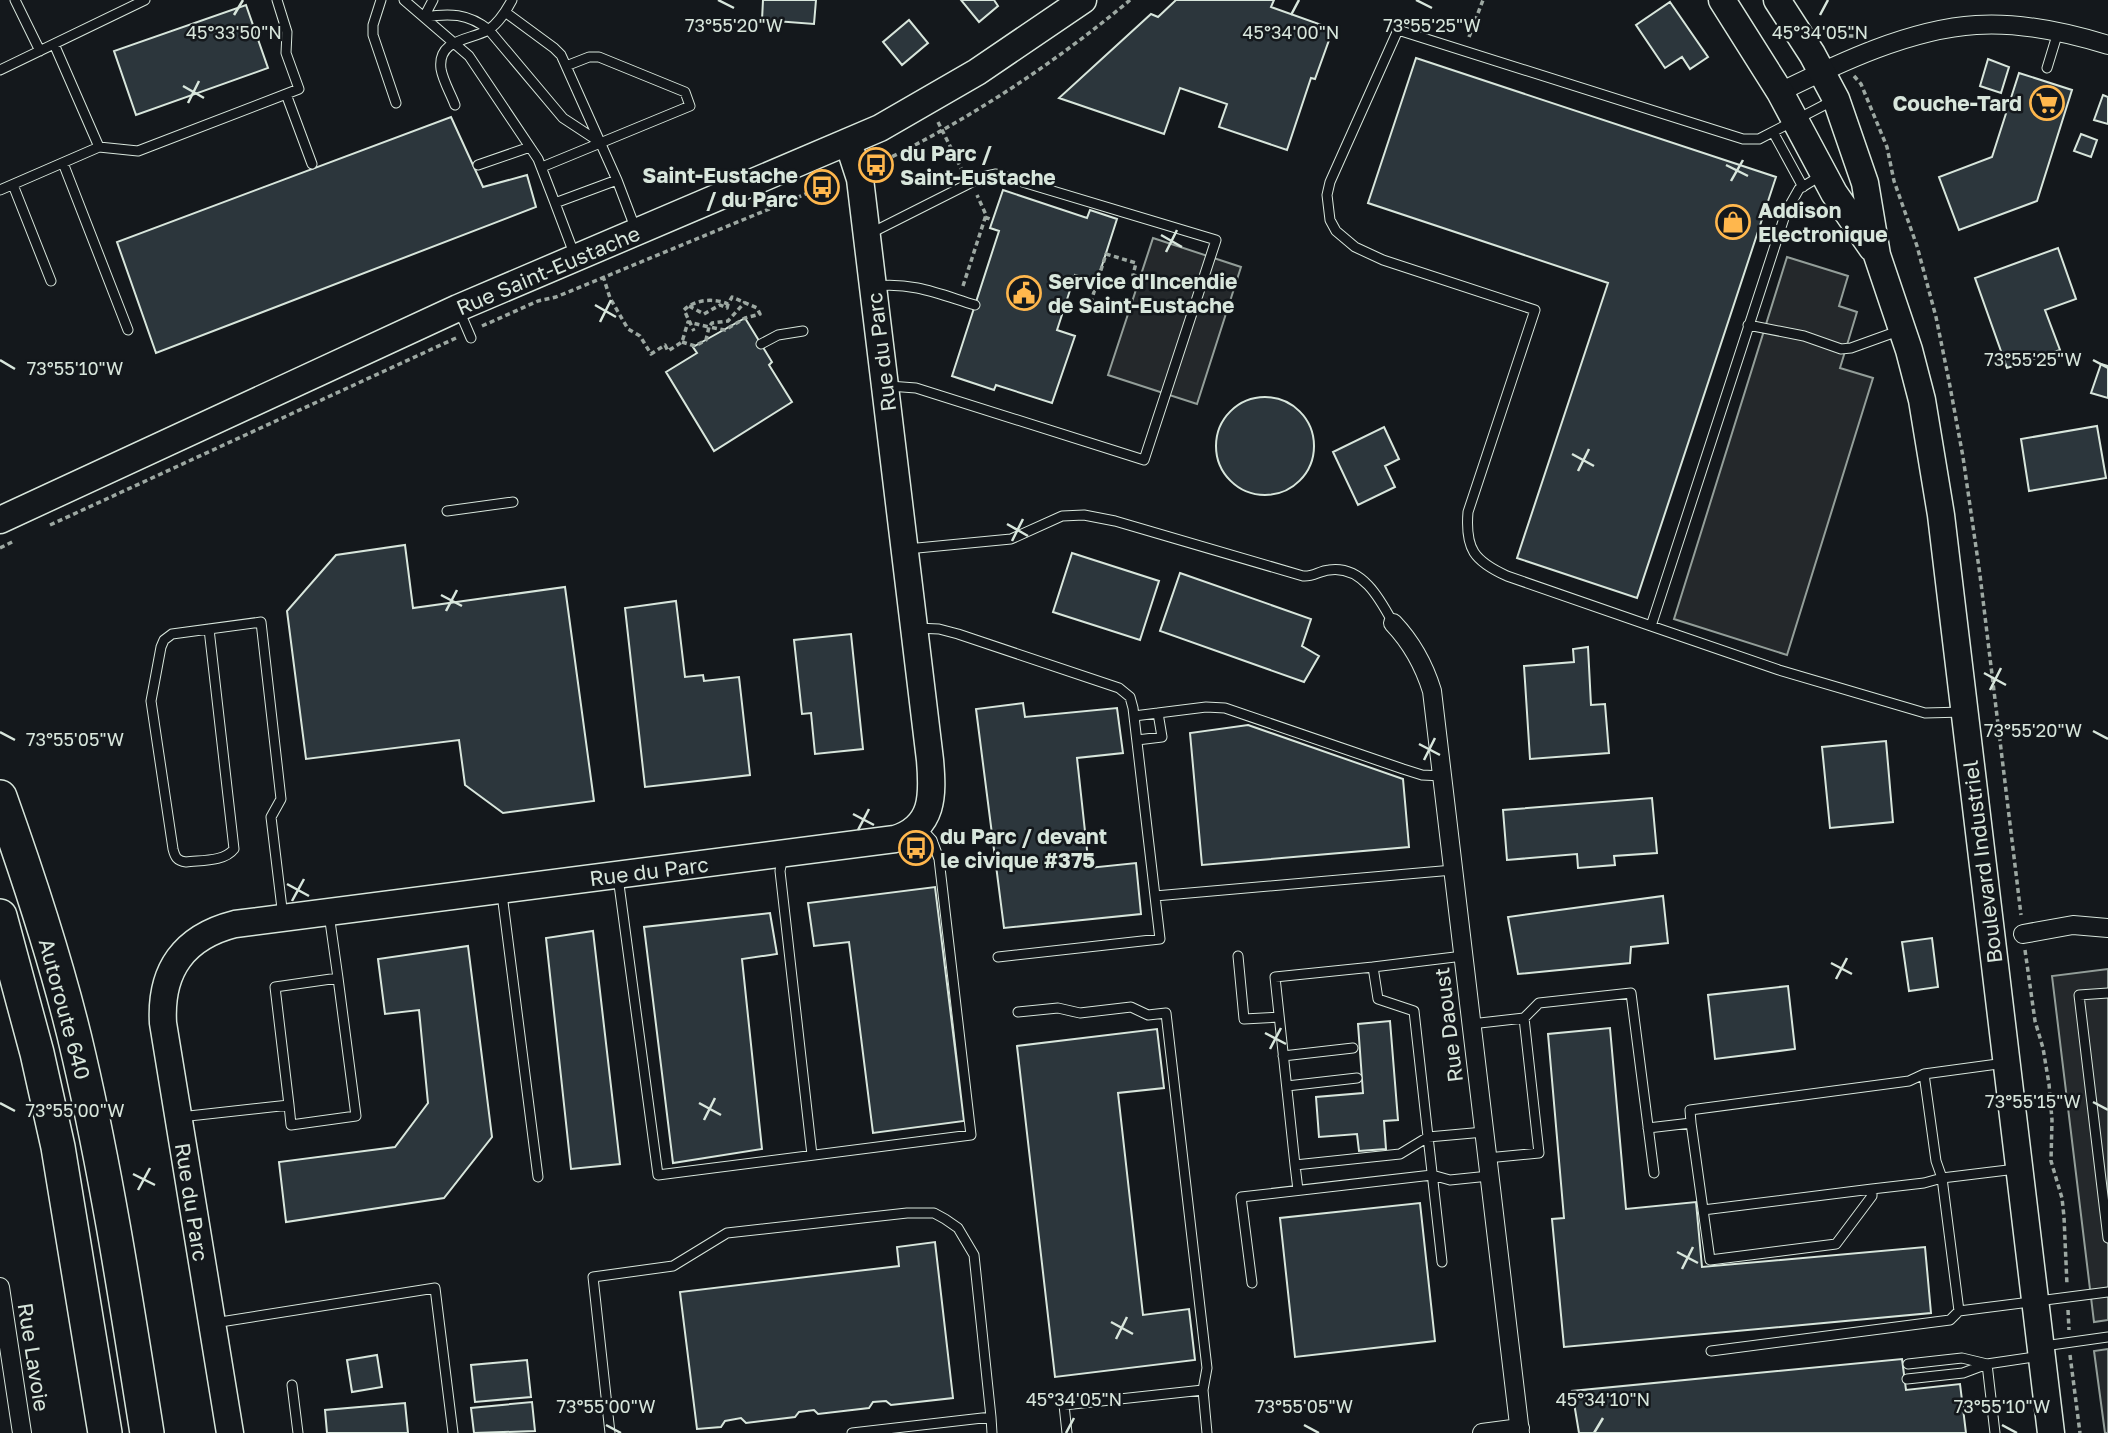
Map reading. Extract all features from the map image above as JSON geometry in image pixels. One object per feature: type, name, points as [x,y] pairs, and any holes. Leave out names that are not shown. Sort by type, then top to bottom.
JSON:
[{"type":"highway","name":"Autoroute 640","points":[[0,797],[49,947],[78,1053],[101,1158],[147,1433]]},
{"type":"highway","name":"Autoroute 640","points":[[0,916],[31,1026],[52,1120],[105,1433]]},
{"type":"street","name":"Rue Saint-Eustache","points":[[0,520],[458,308],[896,120],[950,89],[1083,0]]},
{"type":"street","name":"Boulevard Industriel","points":[[1722,0],[1780,92],[1784,126],[1814,180],[1834,193],[1877,255]]},
{"type":"street","name":"Boulevard Industriel","points":[[1777,0],[1836,99],[1865,183],[1877,255],[1916,372],[1930,439],[2051,1433]]},
{"type":"street","points":[[1780,92],[1892,44],[1941,29],[1990,24],[2058,32],[2108,45]]},
{"type":"street","name":"Rue du Parc","points":[[230,1433],[165,1040],[162,1007],[172,968],[188,947],[208,932],[235,924],[895,839],[910,833],[918,826],[929,807],[932,780],[867,234],[860,179],[848,142]]},
{"type":"street","name":"Rue Daoust","points":[[1393,623],[1425,668],[1432,691],[1520,1431]]},
{"type":"street","points":[[2023,934],[2073,925],[2108,928]]},
{"type":"street","name":"Rue Lavoie","points":[[0,1287],[22,1433]]},
{"type":"street","points":[[1482,1433],[1520,1431]]},
{"type":"lane","points":[[15,0],[40,51]]},
{"type":"lane","points":[[0,70],[145,0]]},
{"type":"lane","points":[[0,190],[99,147],[138,151],[299,89],[286,53],[288,32],[277,0]]},
{"type":"lane","points":[[381,0],[373,25],[373,35],[396,103]]},
{"type":"lane","points":[[404,0],[469,56],[530,146],[542,167],[576,257]]},
{"type":"lane","points":[[424,17],[433,0]]},
{"type":"lane","points":[[455,105],[441,69],[445,54],[453,43],[489,30],[512,0]]},
{"type":"lane","points":[[505,12],[561,55],[602,144],[636,232]]},
{"type":"lane","points":[[424,17],[447,14],[467,16],[478,21],[489,30],[563,118],[602,144]]},
{"type":"lane","points":[[1836,99],[1759,139],[1743,139],[1398,30],[1329,182],[1327,209],[1330,220],[1344,239],[1365,253],[1535,310],[1468,512],[1468,540],[1472,552],[1486,566],[1507,576],[1779,670],[1925,713],[1965,712]]},
{"type":"lane","points":[[2047,68],[2058,32]]},
{"type":"lane","points":[[54,44],[99,147]]},
{"type":"lane","points":[[542,167],[690,106],[685,92],[599,57],[589,57],[566,66]]},
{"type":"lane","points":[[286,94],[312,164]]},
{"type":"lane","points":[[478,165],[530,146]]},
{"type":"lane","points":[[63,163],[128,330]]},
{"type":"lane","points":[[867,234],[896,222],[988,174],[1005,176],[1216,240],[1144,460],[906,385],[885,386]]},
{"type":"lane","points":[[555,203],[617,180]]},
{"type":"lane","points":[[1651,626],[1786,212],[1794,195],[1814,180]]},
{"type":"lane","points":[[13,185],[51,281]]},
{"type":"lane","points":[[873,286],[904,284],[975,305]]},
{"type":"lane","points":[[458,308],[471,338]]},
{"type":"lane","points":[[1748,325],[1804,337],[1841,349],[1902,330]]},
{"type":"lane","points":[[761,344],[778,335],[803,331]]},
{"type":"lane","points":[[447,511],[513,502]]},
{"type":"lane","points":[[905,550],[1011,539],[1062,516],[1099,517],[1303,576],[1331,569],[1352,574],[1371,587],[1393,623]]},
{"type":"lane","points":[[209,629],[233,849],[229,855],[222,858],[180,861],[175,857],[151,701],[164,639],[172,634],[209,629],[261,622],[281,799],[271,817],[284,917]]},
{"type":"lane","points":[[914,628],[940,629],[957,634],[1119,688],[1130,697],[1160,939],[998,957]]},
{"type":"lane","points":[[1134,716],[1206,707],[1225,708],[1402,769],[1422,775],[1442,776]]},
{"type":"lane","points":[[1137,740],[1162,737],[1158,713]]},
{"type":"lane","points":[[618,875],[658,1175],[971,1135],[939,859],[930,836],[918,826]]},
{"type":"lane","points":[[783,854],[780,871],[812,1155]]},
{"type":"lane","points":[[1155,896],[1453,870]]},
{"type":"lane","points":[[501,890],[538,1177]]},
{"type":"lane","points":[[329,912],[338,978],[356,1116],[291,1125],[275,987],[338,978]]},
{"type":"lane","points":[[1238,956],[1244,1019],[1279,1017]]},
{"type":"lane","points":[[1298,1190],[1275,977],[1463,956]]},
{"type":"lane","points":[[1373,967],[1378,999],[1414,1011],[1442,1262]]},
{"type":"lane","points":[[1471,1024],[1524,1018],[1539,1003],[1631,993],[1654,1173]]},
{"type":"lane","points":[[2108,993],[2079,995],[2108,1238]]},
{"type":"lane","points":[[1018,1012],[1058,1008],[1080,1013],[1131,1007],[1148,1015],[1166,1013],[1207,1368],[1203,1390],[1207,1433]]},
{"type":"lane","points":[[1252,1283],[1241,1197],[1433,1175],[1450,1180],[1539,1153],[1524,1018]]},
{"type":"lane","points":[[1283,1056],[1353,1048]]},
{"type":"lane","points":[[1872,1189],[1872,1196],[1836,1244],[1710,1260],[1690,1110],[1909,1081],[1924,1074],[2006,1063]]},
{"type":"lane","points":[[1924,1074],[1936,1161],[1942,1178],[1959,1311]]},
{"type":"lane","points":[[1287,1086],[1357,1078]]},
{"type":"lane","points":[[178,1117],[289,1105]]},
{"type":"lane","points":[[1648,1128],[1692,1123]]},
{"type":"lane","points":[[1295,1165],[1400,1154],[1428,1137],[1484,1132]]},
{"type":"lane","points":[[1703,1210],[2019,1169]]},
{"type":"lane","points":[[610,1433],[593,1277],[673,1266],[727,1233],[914,1212],[934,1213],[958,1228],[974,1255],[992,1433]]},
{"type":"lane","points":[[212,1323],[435,1288],[453,1433]]},
{"type":"lane","points":[[1711,1351],[1951,1320],[1959,1311],[2108,1292]]},
{"type":"lane","points":[[1907,1379],[1963,1373],[1987,1364],[2108,1337]]},
{"type":"lane","points":[[1908,1364],[1962,1357],[1987,1364]]},
{"type":"lane","points":[[1987,1364],[1995,1433]]},
{"type":"lane","points":[[292,1385],[298,1433]]},
{"type":"lane","points":[[1067,1433],[1064,1405],[1203,1390]]},
{"type":"lane","points":[[852,1433],[991,1417]]},
{"type":"path","points":[[876,164],[942,129],[1041,67],[1130,0]]},
{"type":"path","points":[[1464,51],[1483,0]]},
{"type":"path","name":"Boulevard Industriel","points":[[1868,73],[1861,84],[1887,147],[1936,317],[1964,457],[2020,907]]},
{"type":"path","points":[[938,122],[963,172]]},
{"type":"path","name":"Rue Saint-Eustache","points":[[476,329],[538,301],[556,297],[822,187]]},
{"type":"path","points":[[958,300],[986,215],[976,193]]},
{"type":"path","points":[[985,217],[992,220]]},
{"type":"path","points":[[1088,311],[1106,254],[1136,263],[1133,275],[1144,278]]},
{"type":"path","points":[[601,271],[610,298],[628,329],[640,336],[651,354],[665,345],[668,351],[682,342],[688,322]]},
{"type":"path","points":[[688,322],[700,325],[709,327],[725,331],[745,318],[760,314],[757,308],[732,297],[727,308],[720,305],[704,313],[700,325]]},
{"type":"path","points":[[694,331],[684,310],[689,306],[715,299],[728,304]]},
{"type":"path","points":[[682,342],[695,346],[706,340],[712,323],[728,321],[745,303]]},
{"type":"path","points":[[689,306],[704,313]]},
{"type":"path","name":"Rue Saint-Eustache","points":[[46,527],[460,336]]},
{"type":"path","points":[[0,548],[21,538]]},
{"type":"path","name":"Boulevard Industriel","points":[[2026,957],[2035,1021],[2049,1084],[2051,1161],[2062,1198],[2067,1287]]},
{"type":"path","points":[[2068,1310],[2069,1328]]},
{"type":"path","points":[[2070,1359],[2079,1431]]},
{"type":"shaded area","points":[[1153,238],[1241,267],[1197,404],[1108,375]]},
{"type":"shaded area","points":[[1787,257],[1848,276],[1839,306],[1857,312],[1840,368],[1873,378],[1787,655],[1674,619]]},
{"type":"shaded area","points":[[2108,969],[2108,1320],[2094,1322],[2052,976]]},
{"type":"shaded area","points":[[2108,1349],[2108,1433],[2105,1433],[2094,1351]]},
{"type":"building","points":[[763,0],[816,0],[814,24],[762,20]]},
{"type":"building","points":[[961,0],[994,0],[998,6],[979,22]]},
{"type":"building","points":[[1176,0],[1274,0],[1271,7],[1333,29],[1315,79],[1311,78],[1287,150],[1219,127],[1227,104],[1180,88],[1164,134],[1059,98],[1151,14],[1158,17]]},
{"type":"building","points":[[1670,2],[1708,57],[1690,69],[1682,57],[1665,68],[1636,25]]},
{"type":"building","points":[[246,5],[268,68],[136,115],[114,51]]},
{"type":"building","points":[[909,20],[928,43],[902,65],[883,42]]},
{"type":"building","points":[[1416,58],[1776,177],[1637,598],[1517,558],[1608,283],[1368,203]]},
{"type":"building","points":[[1988,59],[2009,67],[2001,93],[1980,86]]},
{"type":"building","points":[[2019,73],[2072,90],[2037,201],[1959,230],[1939,177],[1992,157]]},
{"type":"building","points":[[2103,95],[2108,97],[2108,124],[2094,120]]},
{"type":"building","points":[[451,117],[483,187],[527,175],[536,207],[156,353],[117,242]]},
{"type":"building","points":[[2081,134],[2097,140],[2091,157],[2074,151]]},
{"type":"building","name":"Service d'Incendie de Saint-Eustache","points":[[1003,190],[1087,218],[1090,210],[1117,219],[1097,281],[1075,275],[1057,330],[1075,336],[1052,403],[996,385],[994,390],[952,376],[999,231],[990,228]]},
{"type":"building","points":[[2058,248],[2076,299],[2045,310],[2060,350],[2007,368],[1975,278]]},
{"type":"building","points":[[745,318],[792,402],[714,451],[666,372],[697,353],[693,347]]},
{"type":"building","points":[[2101,364],[2108,366],[2108,398],[2091,393]]},
{"type":"building","points":[[1265,397],[1284,401],[1300,411],[1310,427],[1314,446],[1310,465],[1300,481],[1284,491],[1265,495],[1246,491],[1230,481],[1220,465],[1216,446],[1220,427],[1230,411],[1246,401]]},
{"type":"building","points":[[2097,426],[2106,478],[2029,491],[2021,439]]},
{"type":"building","points":[[1384,427],[1399,459],[1385,466],[1395,487],[1358,505],[1333,452]]},
{"type":"building","points":[[405,545],[413,608],[565,587],[594,801],[503,813],[465,785],[459,740],[306,759],[287,611],[336,555]]},
{"type":"building","points":[[1072,553],[1159,581],[1140,640],[1053,612]]},
{"type":"building","points":[[1180,573],[1311,619],[1302,646],[1319,656],[1304,682],[1160,631]]},
{"type":"building","points":[[676,601],[685,677],[703,675],[704,681],[739,677],[750,775],[645,787],[625,608]]},
{"type":"building","points":[[851,634],[863,749],[815,754],[811,713],[802,714],[794,640]]},
{"type":"building","points":[[1588,647],[1591,705],[1605,704],[1609,753],[1530,759],[1524,666],[1574,662],[1573,649]]},
{"type":"building","points":[[1023,703],[1025,717],[1117,708],[1123,753],[1077,758],[1089,868],[1136,863],[1141,914],[1004,928],[976,709]]},
{"type":"building","points":[[1248,725],[1403,779],[1409,847],[1202,865],[1190,733]]},
{"type":"building","points":[[1886,741],[1893,822],[1830,828],[1822,747]]},
{"type":"building","points":[[1652,798],[1657,853],[1614,856],[1615,865],[1578,868],[1577,854],[1507,860],[1503,810]]},
{"type":"building","points":[[935,887],[964,1121],[873,1133],[849,942],[814,946],[808,903]]},
{"type":"building","points":[[1663,896],[1668,943],[1631,947],[1630,963],[1518,974],[1508,917]]},
{"type":"building","points":[[770,913],[777,954],[742,959],[762,1149],[673,1163],[644,927]]},
{"type":"building","points":[[593,931],[620,1164],[571,1169],[546,938]]},
{"type":"building","points":[[1932,938],[1938,987],[1909,991],[1902,942]]},
{"type":"building","points":[[468,946],[492,1137],[444,1198],[286,1222],[279,1162],[395,1147],[428,1103],[419,1010],[385,1014],[378,959]]},
{"type":"building","points":[[1788,986],[1795,1049],[1715,1059],[1708,995]]},
{"type":"building","points":[[1390,1021],[1398,1120],[1384,1121],[1386,1149],[1359,1151],[1357,1134],[1319,1137],[1316,1097],[1363,1093],[1358,1024]]},
{"type":"building","points":[[1610,1028],[1626,1209],[1696,1202],[1702,1267],[1925,1247],[1931,1313],[1564,1347],[1552,1219],[1564,1218],[1548,1034]]},
{"type":"building","points":[[1157,1029],[1164,1088],[1118,1093],[1143,1315],[1189,1309],[1195,1360],[1055,1377],[1017,1046]]},
{"type":"building","points":[[1420,1203],[1435,1341],[1295,1357],[1280,1218]]},
{"type":"building","points":[[935,1242],[953,1398],[891,1405],[886,1401],[873,1402],[869,1408],[818,1414],[814,1410],[799,1412],[795,1417],[746,1423],[741,1418],[725,1421],[721,1427],[697,1429],[680,1292],[899,1266],[897,1247]]},
{"type":"building","points":[[377,1355],[382,1387],[352,1392],[347,1360]]},
{"type":"building","points":[[1902,1359],[1906,1390],[1960,1384],[1966,1433],[1579,1433],[1572,1391]]},
{"type":"building","points":[[527,1360],[531,1397],[475,1402],[471,1365]]},
{"type":"building","points":[[532,1402],[535,1431],[474,1433],[471,1408]]},
{"type":"building","points":[[405,1403],[408,1433],[327,1433],[325,1410]]},
{"type":"place","name":"Couche-Tard","points":[[2047,103]]},
{"type":"place","name":"du Parc / Saint-Eustache","points":[[876,165]]},
{"type":"place","name":"Saint-Eustache / du Parc","points":[[822,187]]},
{"type":"place","name":"Addison Electronique","points":[[1733,222]]},
{"type":"place","name":"Service d'Incendie de Saint-Eustache","points":[[1024,293]]},
{"type":"place","name":"du Parc / devant le civique #375","points":[[916,848]]}]
